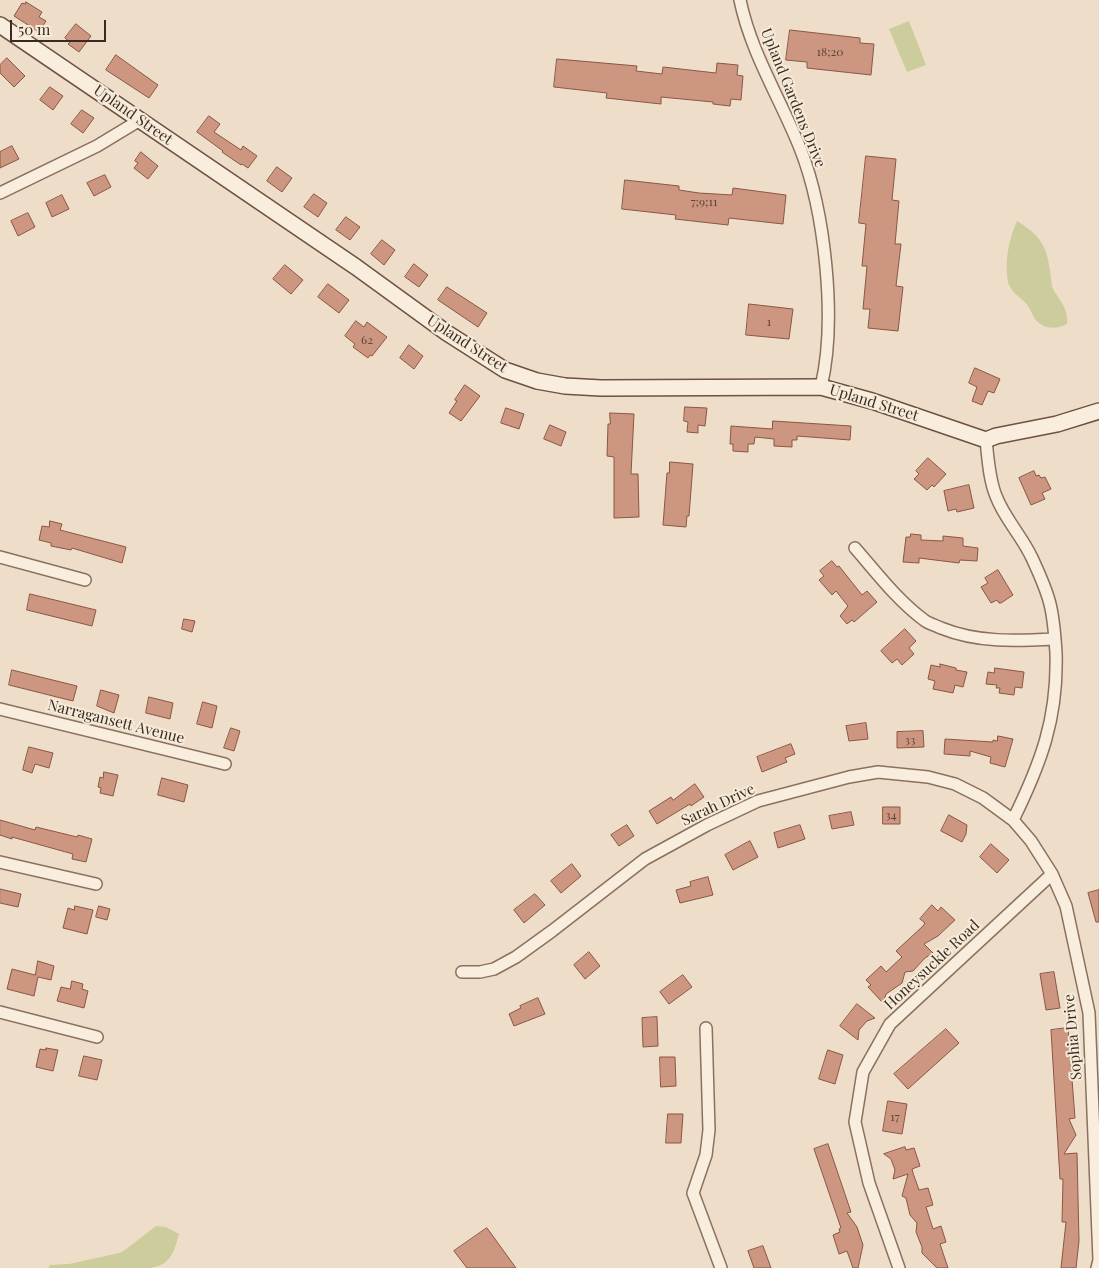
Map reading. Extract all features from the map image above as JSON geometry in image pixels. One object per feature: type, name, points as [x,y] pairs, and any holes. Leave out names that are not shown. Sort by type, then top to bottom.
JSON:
[{"type":"street","name":"Upland Gardens Drive","points":[[740,0],[758,59],[800,149],[814,196],[822,239],[827,286],[827,340],[821,387]]},
{"type":"street","name":"Upland Street","points":[[0,25],[356,267],[447,333],[505,370],[537,381],[565,386],[601,388],[821,387],[872,401],[986,440]]},
{"type":"street","points":[[0,193],[97,146],[140,120]]},
{"type":"street","points":[[1013,820],[1031,783],[1045,744],[1054,707],[1055,639],[1050,605],[1041,578],[1029,552],[996,496],[986,440],[996,436],[1056,424],[1099,411]]},
{"type":"street","points":[[855,548],[904,604],[925,621],[953,633],[976,638],[1010,641],[1055,639]]},
{"type":"street","points":[[0,557],[85,580]]},
{"type":"street","name":"Narragansett Avenue","points":[[0,708],[225,764]]},
{"type":"street","name":"Sarah Drive","points":[[462,972],[480,972],[494,969],[516,957],[552,932],[646,859],[706,825],[758,801],[776,796],[848,777],[878,772],[902,774],[928,777],[954,784],[983,798],[1013,820]]},
{"type":"street","name":"Sophia Drive","points":[[1013,820],[1031,841],[1052,874],[1066,906],[1089,1013],[1099,1260],[1097,1268]]},
{"type":"street","points":[[0,862],[96,884]]},
{"type":"street","name":"Honeysuckle Road","points":[[899,1268],[869,1183],[855,1122],[863,1072],[890,1024],[1052,874]]},
{"type":"street","points":[[0,1012],[97,1038]]},
{"type":"street","points":[[706,1028],[709,1130],[706,1155],[693,1193],[721,1268]]},
{"type":"green space","points":[[909,21],[926,65],[907,72],[889,29]]},
{"type":"green space","points":[[1017,221],[1031,231],[1044,246],[1053,289],[1067,314],[1067,324],[1063,326],[1050,328],[1042,325],[1034,317],[1028,306],[1009,286],[1007,259]]},
{"type":"green space","points":[[156,1226],[166,1227],[179,1234],[170,1257],[163,1264],[150,1268],[48,1268],[50,1265],[69,1264],[119,1253]]},
{"type":"building","points":[[26,2],[42,12],[39,17],[46,21],[39,32],[14,16],[22,3],[25,4]]},
{"type":"building","points":[[76,24],[91,36],[79,52],[68,44],[70,42],[65,38]]},
{"type":"building","points":[[790,30],[860,38],[860,43],[874,44],[871,75],[807,68],[807,62],[786,60]]},
{"type":"building","points":[[116,55],[158,85],[149,98],[106,70]]},
{"type":"building","points":[[7,58],[25,76],[14,87],[0,73],[0,65]]},
{"type":"building","points":[[557,59],[637,66],[636,71],[662,74],[663,67],[716,73],[717,63],[738,65],[737,75],[743,76],[741,100],[731,99],[730,106],[713,104],[713,102],[661,97],[661,104],[606,98],[607,93],[554,87]]},
{"type":"building","points":[[50,87],[63,96],[53,110],[40,100]]},
{"type":"building","points":[[82,110],[94,118],[83,133],[71,124]]},
{"type":"building","points":[[209,116],[220,124],[214,132],[241,150],[243,146],[257,156],[248,168],[222,152],[197,132]]},
{"type":"building","points":[[12,146],[19,159],[0,168],[0,152]]},
{"type":"building","points":[[141,152],[158,166],[148,179],[134,168],[138,163],[135,161]]},
{"type":"building","points":[[866,156],[896,159],[892,200],[899,201],[895,244],[901,244],[896,286],[903,287],[898,331],[868,328],[870,309],[863,309],[867,266],[862,266],[866,224],[859,223]]},
{"type":"building","points":[[277,167],[292,178],[282,192],[267,181]]},
{"type":"building","points":[[105,175],[111,187],[94,196],[87,183]]},
{"type":"building","points":[[625,180],[679,186],[679,190],[699,193],[732,195],[733,188],[786,195],[783,224],[729,218],[728,225],[675,219],[676,215],[622,209]]},
{"type":"building","points":[[314,194],[327,203],[318,217],[304,207]]},
{"type":"building","points":[[62,195],[69,209],[52,217],[46,203]]},
{"type":"building","points":[[28,213],[35,227],[18,236],[11,221]]},
{"type":"building","points":[[346,217],[360,227],[350,240],[336,230]]},
{"type":"building","points":[[382,240],[395,250],[384,265],[371,254]]},
{"type":"building","points":[[414,264],[428,275],[419,287],[405,277]]},
{"type":"building","points":[[285,265],[303,280],[291,294],[273,279]]},
{"type":"building","points":[[328,284],[349,300],[339,313],[318,297]]},
{"type":"building","points":[[447,287],[487,313],[478,327],[438,300]]},
{"type":"building","points":[[749,304],[793,309],[789,339],[746,335]]},
{"type":"building","points":[[356,321],[364,327],[367,322],[387,337],[372,356],[370,355],[368,358],[353,347],[355,344],[345,336]]},
{"type":"building","points":[[409,345],[423,356],[414,369],[400,358]]},
{"type":"building","points":[[975,368],[1000,379],[994,393],[988,391],[982,405],[972,401],[977,387],[969,383]]},
{"type":"building","points":[[465,385],[480,396],[461,421],[449,413]]},
{"type":"building","points":[[685,407],[707,408],[705,426],[698,425],[698,433],[687,432],[688,422],[684,421]]},
{"type":"building","points":[[506,408],[524,414],[519,429],[501,423]]},
{"type":"building","points":[[610,413],[634,414],[631,474],[638,474],[639,517],[614,518],[614,457],[607,456]]},
{"type":"building","points":[[773,421],[851,426],[850,440],[797,436],[797,440],[792,440],[792,447],[774,446],[774,439],[755,437],[754,444],[748,444],[748,452],[733,451],[733,444],[730,444],[731,426],[772,429]]},
{"type":"building","points":[[550,425],[566,432],[561,446],[544,439]]},
{"type":"building","points":[[928,458],[946,474],[934,487],[932,485],[927,490],[914,479],[919,474],[916,471]]},
{"type":"building","points":[[670,462],[693,464],[689,516],[687,516],[686,527],[663,525],[667,473],[669,473]]},
{"type":"building","points":[[1034,471],[1036,476],[1045,477],[1051,489],[1042,493],[1045,499],[1031,505],[1019,478]]},
{"type":"building","points":[[969,485],[974,508],[957,512],[956,509],[948,511],[944,491]]},
{"type":"building","points":[[50,521],[62,524],[60,530],[126,547],[122,563],[72,548],[71,550],[51,546],[51,543],[39,540],[42,526],[49,527]]},
{"type":"building","points":[[911,534],[921,535],[921,540],[943,541],[943,536],[963,538],[963,546],[978,548],[977,561],[960,560],[959,563],[919,558],[919,563],[903,562],[906,537],[910,537]]},
{"type":"building","points":[[832,561],[837,567],[839,566],[862,595],[867,591],[877,602],[854,622],[852,620],[847,624],[840,616],[848,606],[836,591],[832,595],[819,580],[824,576],[820,571]]},
{"type":"building","points":[[998,570],[1013,595],[1001,603],[997,600],[991,603],[981,587],[988,583],[985,578]]},
{"type":"building","points":[[30,594],[96,610],[92,626],[27,610]]},
{"type":"building","points":[[184,619],[195,621],[192,632],[182,629]]},
{"type":"building","points":[[905,629],[916,641],[909,648],[914,654],[902,665],[897,659],[892,663],[881,651]]},
{"type":"building","points":[[940,664],[967,672],[963,687],[955,685],[953,693],[933,689],[935,681],[928,679],[931,665],[940,667]]},
{"type":"building","points":[[995,668],[1024,672],[1022,688],[1015,687],[1014,695],[999,693],[1000,688],[996,688],[997,685],[986,684],[988,672],[994,673]]},
{"type":"building","points":[[12,670],[77,686],[73,701],[9,685]]},
{"type":"building","points":[[101,690],[119,695],[114,713],[97,706]]},
{"type":"building","points":[[149,697],[173,703],[170,719],[146,713]]},
{"type":"building","points":[[203,702],[217,706],[212,728],[197,724]]},
{"type":"building","points":[[866,723],[868,739],[849,741],[846,726]]},
{"type":"building","points":[[231,728],[240,731],[234,751],[224,748]]},
{"type":"building","points":[[923,731],[924,747],[897,748],[897,732]]},
{"type":"building","points":[[998,736],[1013,739],[1005,767],[990,763],[991,757],[970,751],[970,756],[944,754],[945,739],[993,742],[993,740],[997,741]]},
{"type":"building","points":[[791,744],[795,754],[785,758],[787,762],[762,772],[757,757]]},
{"type":"building","points":[[29,747],[53,753],[49,768],[35,764],[32,773],[23,770]]},
{"type":"building","points":[[104,772],[118,775],[113,796],[100,793],[101,788],[98,787],[100,777],[103,778]]},
{"type":"building","points":[[162,778],[188,785],[184,802],[158,795]]},
{"type":"building","points":[[695,784],[704,797],[657,824],[649,811],[671,797],[673,800]]},
{"type":"building","points":[[883,807],[900,807],[900,824],[883,824]]},
{"type":"building","points":[[851,812],[854,825],[832,829],[829,816]]},
{"type":"building","points":[[949,815],[967,825],[966,834],[962,842],[941,831]]},
{"type":"building","points":[[0,820],[35,830],[36,827],[92,839],[86,862],[72,859],[73,854],[0,835]]},
{"type":"building","points":[[627,825],[634,836],[619,846],[611,835]]},
{"type":"building","points":[[800,825],[805,839],[778,848],[774,833]]},
{"type":"building","points":[[750,841],[758,857],[733,870],[725,855]]},
{"type":"building","points":[[991,844],[1009,860],[997,873],[980,857]]},
{"type":"building","points":[[572,864],[581,876],[561,893],[551,881]]},
{"type":"building","points":[[708,877],[713,895],[680,903],[676,890],[691,886],[690,882]]},
{"type":"building","points":[[0,889],[21,894],[18,907],[0,903]]},
{"type":"building","points":[[1099,890],[1099,922],[1096,922],[1088,893]]},
{"type":"building","points":[[535,894],[545,905],[524,923],[514,910]]},
{"type":"building","points":[[932,905],[938,911],[941,907],[955,920],[938,936],[924,944],[933,953],[925,958],[913,971],[905,972],[902,983],[886,994],[883,1003],[868,987],[871,985],[866,980],[881,966],[886,972],[902,957],[896,951],[923,926],[925,923],[920,919]]},
{"type":"building","points":[[75,906],[93,910],[87,934],[63,928],[68,908],[74,910]]},
{"type":"building","points":[[99,906],[110,909],[107,920],[96,917]]},
{"type":"building","points":[[589,952],[600,966],[585,979],[574,965]]},
{"type":"building","points":[[38,961],[54,966],[51,980],[38,977],[34,996],[7,989],[12,969],[35,975]]},
{"type":"building","points":[[1054,972],[1060,1008],[1046,1010],[1040,974]]},
{"type":"building","points":[[683,975],[692,987],[669,1004],[660,992]]},
{"type":"building","points":[[72,981],[83,984],[82,989],[88,991],[84,1008],[57,1001],[61,987],[70,989]]},
{"type":"building","points":[[538,998],[545,1014],[514,1026],[509,1014],[521,1008],[520,1006]]},
{"type":"building","points":[[857,1004],[875,1018],[867,1021],[859,1030],[858,1040],[840,1026]]},
{"type":"building","points":[[657,1017],[658,1046],[643,1047],[642,1018]]},
{"type":"building","points":[[1068,1028],[1075,1118],[1069,1119],[1076,1135],[1064,1154],[1077,1153],[1079,1241],[1076,1268],[1061,1268],[1066,1222],[1062,1222],[1063,1179],[1060,1179],[1051,1030]]},
{"type":"building","points":[[946,1029],[959,1043],[908,1089],[894,1074]]},
{"type":"building","points":[[46,1048],[58,1050],[53,1071],[36,1067],[40,1049],[46,1050]]},
{"type":"building","points":[[828,1050],[843,1055],[835,1084],[819,1079]]},
{"type":"building","points":[[84,1056],[102,1060],[97,1080],[79,1076]]},
{"type":"building","points":[[660,1057],[675,1057],[676,1086],[661,1087]]},
{"type":"building","points":[[888,1101],[907,1104],[902,1134],[883,1131]]},
{"type":"building","points":[[668,1114],[683,1114],[681,1143],[666,1143]]},
{"type":"building","points":[[828,1144],[851,1212],[847,1213],[857,1227],[863,1245],[858,1268],[853,1268],[847,1251],[839,1254],[833,1235],[840,1232],[839,1229],[841,1228],[814,1149]]},
{"type":"building","points":[[905,1147],[906,1150],[914,1148],[920,1166],[912,1169],[913,1173],[919,1190],[928,1188],[933,1205],[926,1207],[933,1229],[941,1226],[946,1242],[940,1244],[948,1268],[937,1268],[922,1253],[922,1247],[916,1232],[917,1223],[910,1215],[906,1198],[902,1196],[908,1174],[893,1179],[895,1170],[891,1159],[884,1154]]},
{"type":"building","points":[[487,1228],[516,1268],[467,1268],[454,1251]]},
{"type":"building","points":[[763,1246],[771,1268],[754,1268],[748,1251]]}]
